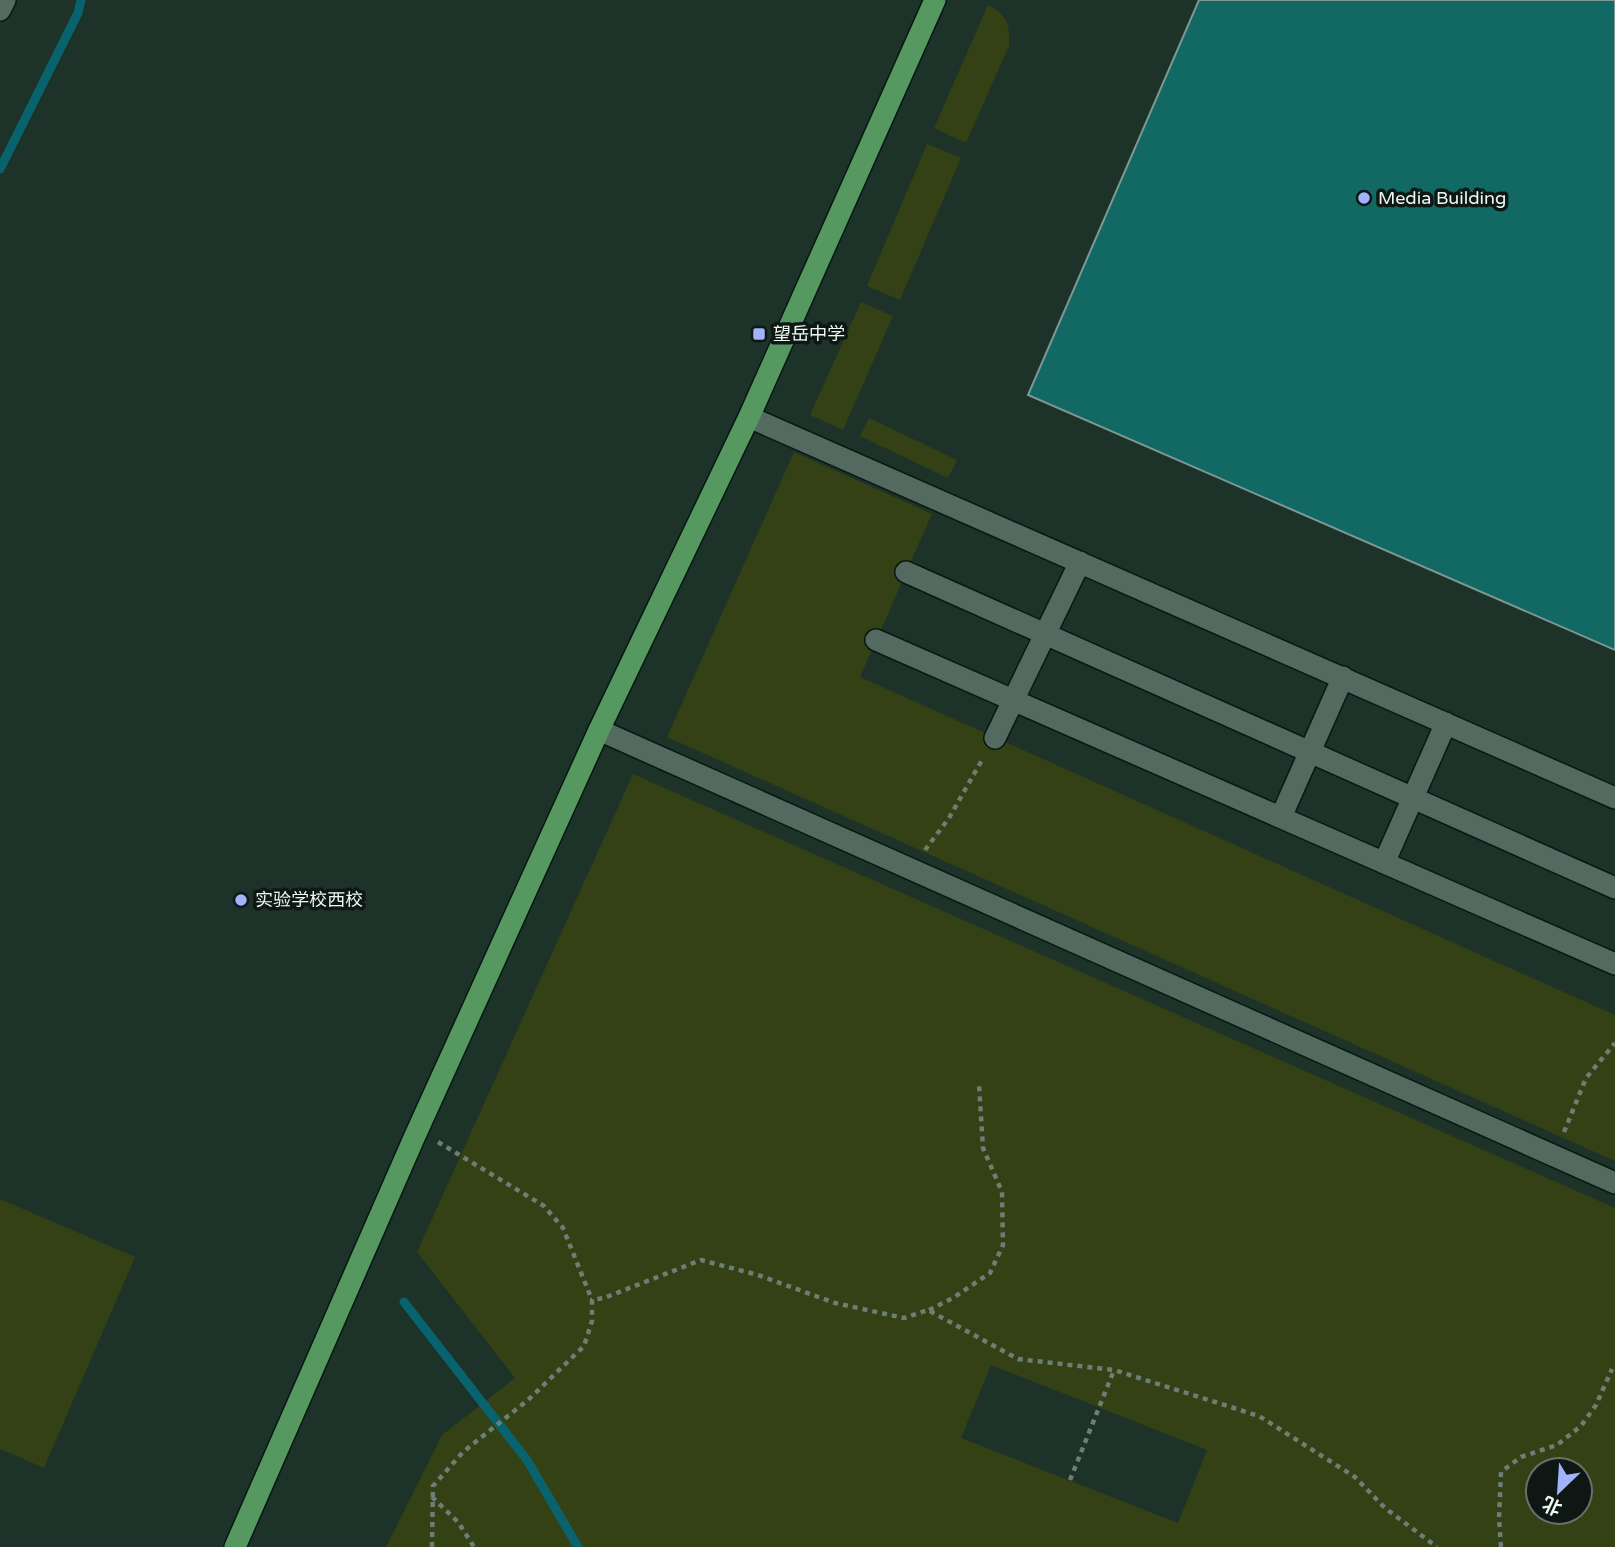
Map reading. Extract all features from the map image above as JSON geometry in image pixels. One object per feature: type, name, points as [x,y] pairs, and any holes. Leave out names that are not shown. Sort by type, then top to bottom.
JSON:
[{"type":"main road","points":[[235,1547],[416,1134],[599,730],[749,417],[935,0]]},
{"type":"street","points":[[0,10],[5,0]]},
{"type":"street","points":[[749,417],[1615,798]]},
{"type":"street","points":[[995,738],[1080,562]]},
{"type":"street","points":[[906,572],[1615,888]]},
{"type":"street","points":[[876,640],[1615,964]]},
{"type":"street","points":[[1281,817],[1343,677]]},
{"type":"street","points":[[1384,863],[1446,723]]},
{"type":"street","points":[[599,730],[1615,1184]]},
{"type":"path","points":[[912,870],[948,818],[995,738]]},
{"type":"path","points":[[1554,1156],[1587,1077],[1615,1043]]},
{"type":"path","points":[[592,1300],[604,1298],[701,1260],[758,1275],[835,1303],[904,1318],[953,1298],[990,1273],[1003,1245],[1002,1192],[983,1148],[979,1084]]},
{"type":"path","points":[[416,1134],[544,1206],[563,1228],[592,1300],[592,1321],[583,1346],[528,1400],[463,1452],[433,1486],[432,1547]]},
{"type":"path","points":[[928,1310],[1018,1359],[1114,1370],[1259,1416],[1355,1477],[1385,1508],[1437,1547]]},
{"type":"path","points":[[1501,1547],[1501,1472],[1521,1457],[1557,1445],[1581,1426],[1596,1405],[1612,1369]]},
{"type":"path","points":[[1070,1480],[1114,1370]]},
{"type":"path","points":[[431,1496],[457,1522],[474,1547]]},
{"type":"green space","points":[[988,5],[1006,21],[1009,46],[966,143],[934,128]]},
{"type":"green space","points":[[927,144],[961,158],[900,300],[867,286]]},
{"type":"green space","points":[[861,302],[893,316],[843,430],[810,415]]},
{"type":"green space","points":[[869,418],[957,460],[948,478],[860,436]]},
{"type":"green space","points":[[794,452],[932,514],[860,677],[1615,1015],[1615,1161],[667,737]]},
{"type":"green space","points":[[633,774],[1615,1208],[1615,1547],[386,1547],[442,1435],[515,1378],[417,1252]],"holes":[[[991,1365],[1207,1450],[1178,1523],[961,1438]]]},
{"type":"green space","points":[[0,1199],[135,1257],[44,1468],[0,1449]]},
{"type":"building","name":"Media Building","points":[[1199,0],[1615,0],[1615,650],[1028,395]]},
{"type":"waterway","points":[[0,169],[78,13],[81,0]]},
{"type":"waterway","points":[[404,1302],[527,1460],[578,1547]]},
{"type":"place","name":"Media Building","points":[[1364,198]]},
{"type":"place","name":"望岳中学","points":[[759,334]]},
{"type":"place","name":"实验学校西校","points":[[241,900]]}]
